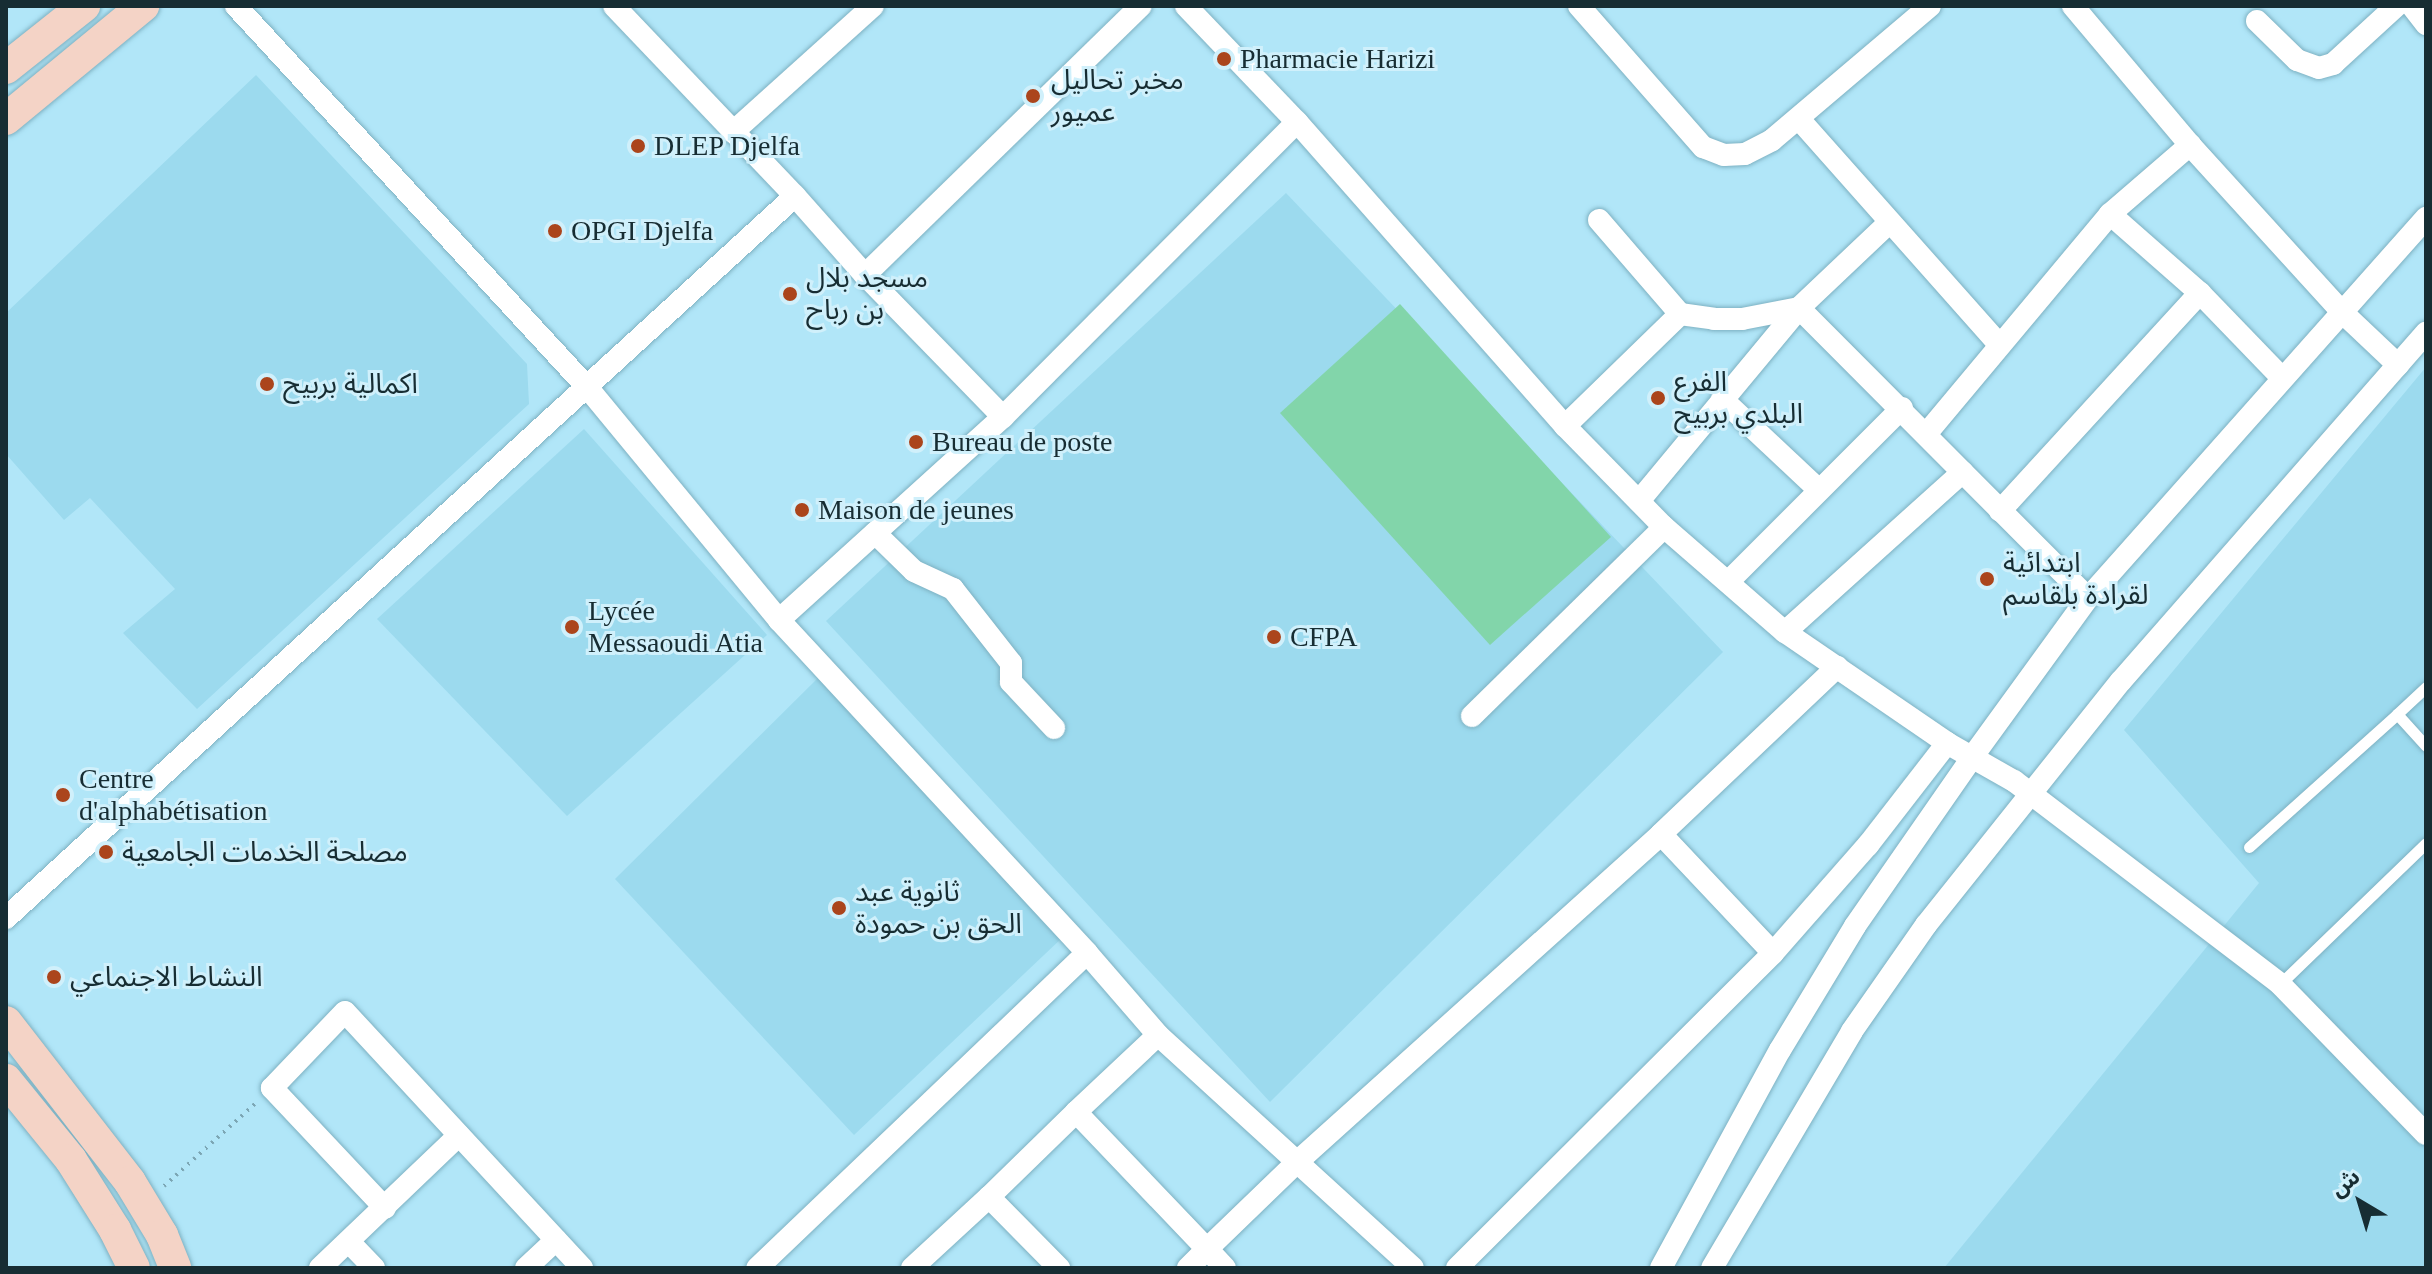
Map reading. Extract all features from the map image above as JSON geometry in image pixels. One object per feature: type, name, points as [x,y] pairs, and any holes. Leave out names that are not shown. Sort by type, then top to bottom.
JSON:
[{"type":"main road","points":[[6,68],[84,6]]},
{"type":"main road","points":[[6,119],[143,6]]},
{"type":"main road","points":[[6,1022],[145,1204],[175,1268]]},
{"type":"main road","points":[[6,1080],[71,1160],[115,1230],[134,1268]]},
{"type":"street","points":[[236,6],[587,387],[779,620],[1087,953],[1158,1035],[1413,1268]]},
{"type":"street","points":[[614,6],[795,196],[865,275],[1003,417]]},
{"type":"street","points":[[733,132],[873,6]]},
{"type":"street","points":[[865,275],[1141,6]]},
{"type":"street","points":[[1186,6],[1297,122],[1565,426],[1664,527],[1785,632],[1947,743],[2022,787],[2280,984],[2426,1134]]},
{"type":"street","points":[[1579,6],[1703,147],[1724,155],[1745,154],[1772,140],[1930,6]]},
{"type":"street","points":[[2073,6],[2190,145],[2342,312],[2398,365]]},
{"type":"street","points":[[2257,21],[2297,60],[2319,68],[2333,64],[2396,6]]},
{"type":"street","points":[[2412,6],[2426,24]]},
{"type":"street","points":[[1799,119],[1998,343]]},
{"type":"street","points":[[779,620],[1003,417],[1297,122]]},
{"type":"street","points":[[1927,433],[1998,343],[2110,214],[2190,145]]},
{"type":"street","points":[[6,918],[795,196]]},
{"type":"street","points":[[2110,214],[2200,293],[2282,378]]},
{"type":"street","points":[[1661,1268],[1780,1050],[1840,950],[1980,761],[2088,598],[2426,218]]},
{"type":"street","points":[[1599,220],[1680,314],[1742,319],[1799,308]]},
{"type":"street","points":[[1639,501],[1799,308],[1890,222]]},
{"type":"street","points":[[2000,511],[2200,293]]},
{"type":"street","points":[[1799,308],[1927,433],[2088,598]]},
{"type":"street","points":[[1565,426],[1680,314]]},
{"type":"street","points":[[1712,1268],[1852,1031],[2022,787],[2121,681],[2426,333]]},
{"type":"street","points":[[1722,399],[1819,490]]},
{"type":"street","points":[[1728,582],[1902,408]]},
{"type":"street","points":[[1785,632],[1963,472]]},
{"type":"street","points":[[1472,716],[1664,527]]},
{"type":"street","points":[[875,533],[914,571],[953,589],[1011,663],[1011,682],[1054,728]]},
{"type":"street","points":[[1188,1268],[1296,1163],[1661,834],[1837,667]]},
{"type":"street","points":[[1457,1268],[1773,953],[1868,845],[1947,743]]},
{"type":"street","points":[[1661,834],[1773,953]]},
{"type":"street","points":[[757,1268],[1087,953]]},
{"type":"street","points":[[385,1208],[272,1088],[345,1012],[582,1268]]},
{"type":"street","points":[[912,1268],[1158,1035]]},
{"type":"street","points":[[1076,1112],[1225,1268]]},
{"type":"street","points":[[320,1268],[459,1135]]},
{"type":"street","points":[[989,1197],[1059,1268]]},
{"type":"street","points":[[526,1268],[556,1240]]},
{"type":"street","points":[[349,1242],[374,1268]]},
{"type":"lane","points":[[2249,847],[2426,687]]},
{"type":"lane","points":[[2397,714],[2426,746]]},
{"type":"lane","points":[[2280,984],[2426,843]]},
{"type":"path","points":[[145,1204],[272,1088]]},
{"type":"shaded area","name":"اكمالية بربيح","points":[[256,75],[527,364],[529,404],[197,709],[123,633],[175,589],[90,498],[64,520],[6,454],[6,313]]},
{"type":"shaded area","name":"CFPA","points":[[1286,193],[1723,652],[1270,1102],[826,621]]},
{"type":"shaded area","points":[[2426,367],[2426,1268],[1944,1268],[2259,883],[2124,730]]},
{"type":"shaded area","name":"Lycée Messaoudi Atia","points":[[584,429],[767,635],[567,816],[377,619]]},
{"type":"shaded area","name":"ثانوية عبد الحق بن حمودة","points":[[821,675],[1063,937],[854,1135],[615,879]]},
{"type":"green space","points":[[1400,304],[1611,537],[1490,645],[1280,413]]},
{"type":"place","name":"Pharmacie Harizi","points":[[1224,59]]},
{"type":"place","name":"مخبر تحاليل عميور","points":[[1033,96]]},
{"type":"place","name":"DLEP Djelfa","points":[[638,146]]},
{"type":"place","name":"OPGI Djelfa","points":[[555,231]]},
{"type":"place","name":"مسجد بلال بن رباح","points":[[790,294]]},
{"type":"place","name":"اكمالية بربيح","points":[[267,384]]},
{"type":"place","name":"الفرع البلدي بربيح","points":[[1658,398]]},
{"type":"place","name":"Bureau de poste","points":[[916,442]]},
{"type":"place","name":"Maison de jeunes","points":[[802,510]]},
{"type":"place","name":"ابتدائية لقرادة بلقاسم","points":[[1987,579]]},
{"type":"place","name":"Lycée Messaoudi Atia","points":[[572,627]]},
{"type":"place","name":"CFPA","points":[[1274,637]]},
{"type":"place","name":"Centre d'alphabétisation","points":[[63,795]]},
{"type":"place","name":"مصلحة الخدمات الجامعية","points":[[106,852]]},
{"type":"place","name":"ثانوية عبد الحق بن حمودة","points":[[839,908]]},
{"type":"place","name":"النشاط الاجنماعي","points":[[54,977]]}]
